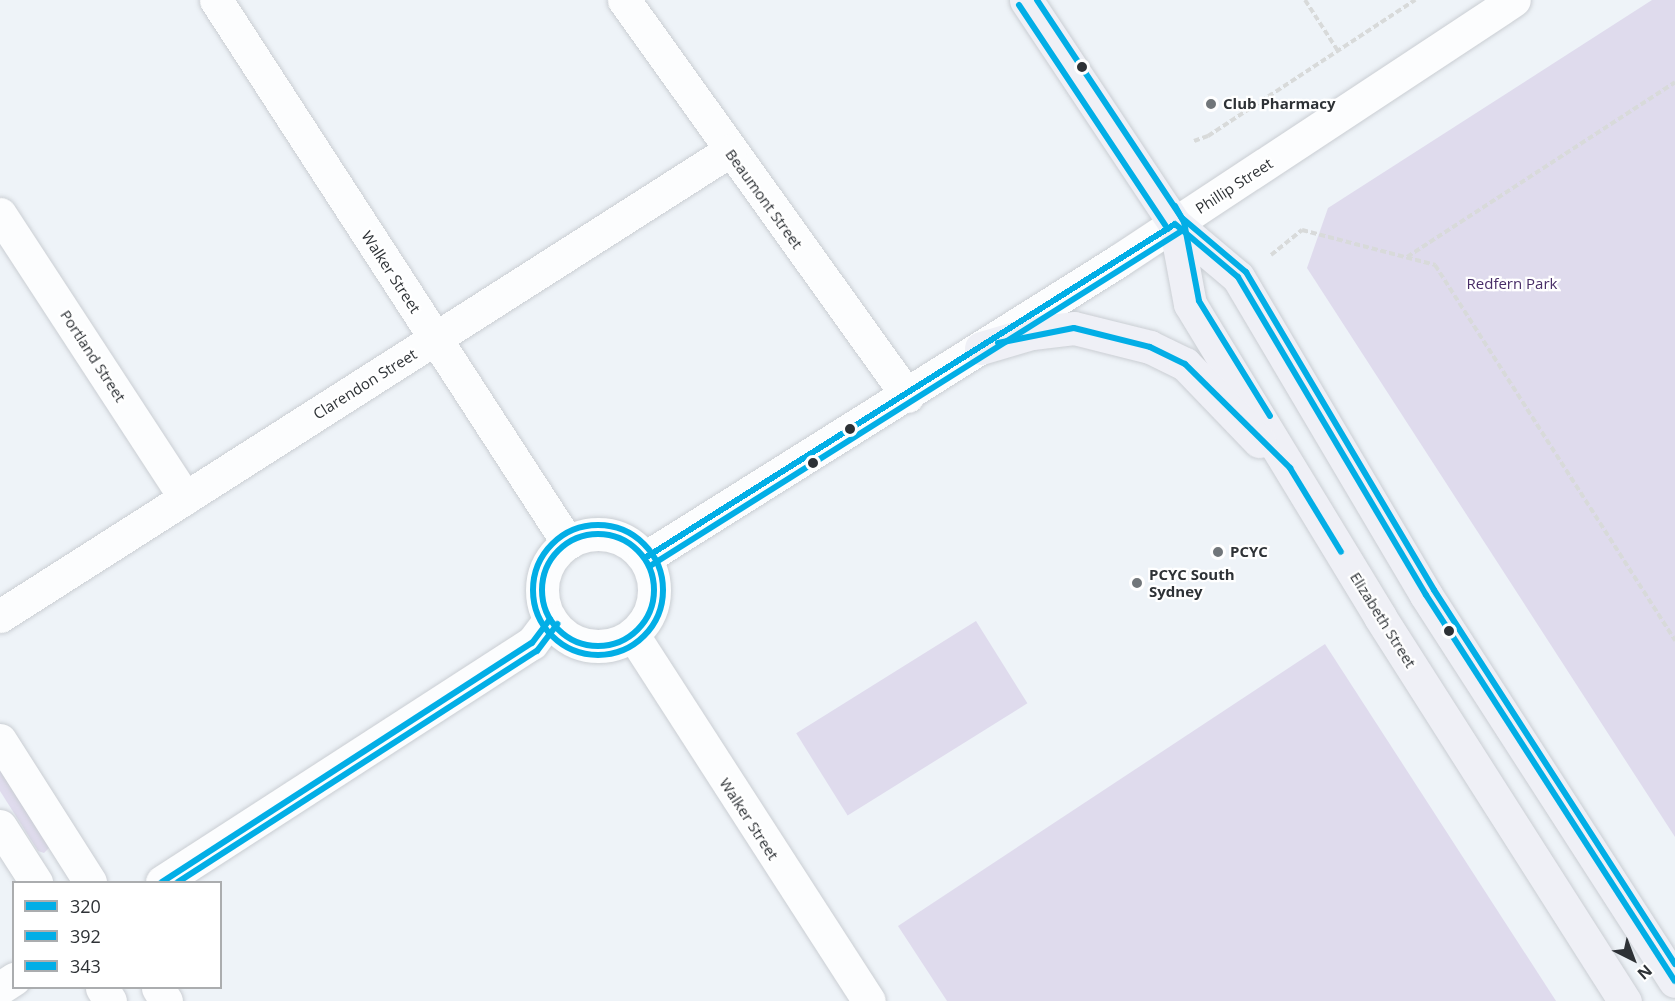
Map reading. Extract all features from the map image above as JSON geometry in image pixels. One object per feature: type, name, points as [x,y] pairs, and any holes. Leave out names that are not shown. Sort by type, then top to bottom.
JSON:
[{"type":"main road","name":"Elizabeth Street","points":[[1026,0],[1175,224],[1238,277],[1426,595],[1675,981]]},
{"type":"main road","name":"Elizabeth Street","points":[[1175,224],[1190,304],[1380,617],[1625,1001]]},
{"type":"main road","points":[[981,348],[1032,333],[1074,328],[1150,347],[1185,364],[1248,431],[1290,468]]},
{"type":"street","name":"Walker Street","points":[[216,0],[568,543]]},
{"type":"street","name":"Beaumont Street","points":[[624,0],[729,151],[907,396]]},
{"type":"street","name":"Phillip Street","points":[[645,558],[907,396],[1175,224],[1514,0]]},
{"type":"street","name":"Clarendon Street","points":[[0,616],[435,341],[729,151]]},
{"type":"street","name":"Portland Street","points":[[0,214],[185,498]]},
{"type":"street","points":[[601,534],[618,537],[645,558],[653,573],[652,607],[633,636],[616,644],[578,643],[550,619],[543,604],[546,569],[568,543],[601,534]]},
{"type":"street","points":[[164,881],[531,643],[550,619]]},
{"type":"street","name":"Walker Street","points":[[633,636],[738,803],[869,1001]]},
{"type":"street","points":[[0,740],[89,881]]},
{"type":"street","points":[[0,826],[35,881]]},
{"type":"path","points":[[1305,0],[1338,51]]},
{"type":"path","points":[[1194,141],[1208,136],[1415,0]]},
{"type":"path","points":[[1406,257],[1675,82]]},
{"type":"path","points":[[1238,277],[1302,230],[1435,265],[1675,641]]},
{"type":"green space","name":"Redfern Park","points":[[1652,0],[1675,0],[1675,837],[1307,268],[1328,208]]},
{"type":"green space","points":[[976,621],[1027,703],[848,816],[796,733]]},
{"type":"green space","points":[[1325,644],[1556,1001],[947,1001],[898,926]]},
{"type":"green space","points":[[0,766],[50,847],[44,853],[38,851],[0,791]]},
{"type":"transit line","name":"343","points":[[1037,0],[1182,218],[1246,272],[1434,590],[1675,964]]},
{"type":"transit line","name":"392","points":[[1019,5],[1168,229]]},
{"type":"transit line","name":"343","points":[[1175,206],[1184,222],[1199,301],[1270,416]]},
{"type":"transit line","name":"320","points":[[645,558],[1175,224],[1238,277],[1426,595],[1675,981]]},
{"type":"transit line","name":"392","points":[[650,566],[1180,232]]},
{"type":"transit line","name":"320","points":[[998,343],[1074,328],[1150,347],[1185,364],[1290,468],[1341,552]]},
{"type":"transit line","name":"392","points":[[598,525],[623,530],[644,544],[658,565],[663,590],[658,615],[644,636],[623,650],[598,655],[573,650],[552,636],[538,615],[533,590],[538,565],[552,544],[573,530],[598,525]]},
{"type":"transit line","name":"320","points":[[598,534],[619,538],[638,550],[650,569],[654,590],[650,611],[638,630],[619,642],[598,646],[577,642],[558,630],[546,611],[542,590],[546,569],[558,550],[577,538],[598,534]]},
{"type":"transit line","name":"320","points":[[164,881],[532,643],[550,619]]},
{"type":"transit line","name":"392","points":[[180,881],[537,651],[557,624]]},
{"type":"place","name":"Club Pharmacy","points":[[1211,104]]},
{"type":"place","name":"PCYC","points":[[1218,552]]},
{"type":"place","name":"PCYC South Sydney","points":[[1137,583]]}]
